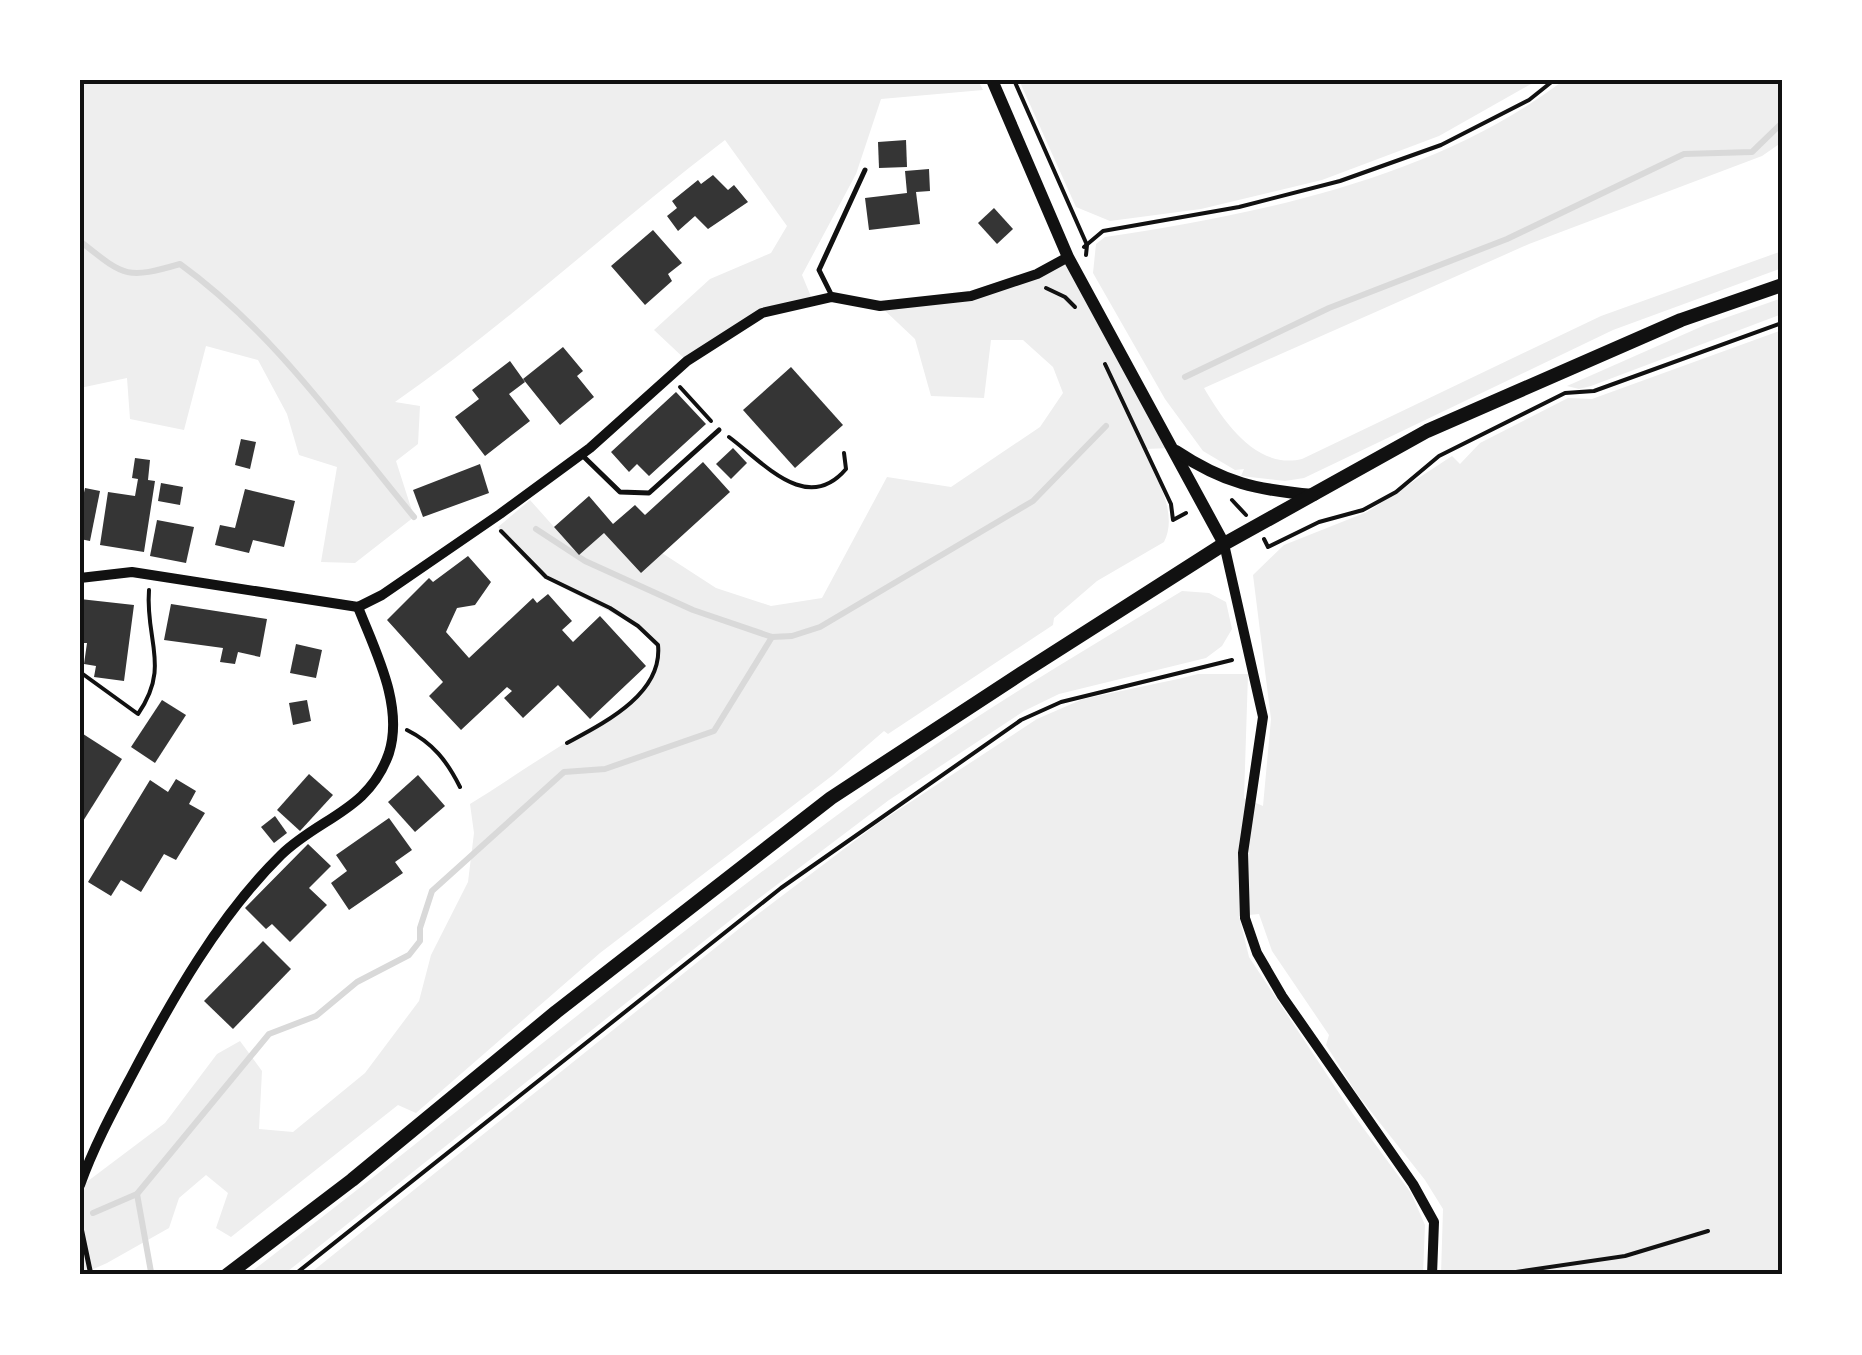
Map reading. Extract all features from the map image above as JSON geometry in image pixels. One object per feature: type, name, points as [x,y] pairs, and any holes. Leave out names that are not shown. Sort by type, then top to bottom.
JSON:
[{"type":"main road","points":[[227,1275],[831,798],[1224,544],[1427,432],[1681,320],[1782,285]]},
{"type":"street","points":[[992,80],[1068,257],[1224,544],[1263,717],[1243,853],[1245,918],[1258,954],[1282,996],[1413,1184],[1434,1222],[1432,1275]]},
{"type":"street","points":[[80,578],[150,574],[358,607],[382,595],[492,520],[581,454],[686,361],[762,313],[832,297],[880,306],[971,296],[1036,274],[1068,257]]},
{"type":"street","points":[[1171,448],[1228,481],[1270,492],[1314,495]]},
{"type":"street","points":[[80,1185],[92,1150],[175,992],[282,854],[344,812],[374,786],[390,750],[391,722],[385,677],[358,607]]},
{"type":"lane","points":[[832,297],[819,270],[865,170]]},
{"type":"lane","points":[[581,454],[620,492],[649,492],[719,430]]},
{"type":"lane","points":[[80,1223],[91,1275]]},
{"type":"path","points":[[1014,80],[1087,245],[1103,231],[1239,208],[1340,181],[1441,145],[1529,100],[1554,80]]},
{"type":"path","points":[[1042,286],[1065,297],[1078,310]]},
{"type":"path","points":[[1102,359],[1171,504],[1173,520],[1226,492],[1257,526],[1268,547],[1319,522],[1363,510],[1396,492],[1439,456],[1565,393],[1594,391],[1782,323]]},
{"type":"path","points":[[670,376],[719,430],[795,486],[817,489],[836,481],[846,469],[844,453]]},
{"type":"path","points":[[492,520],[516,551],[546,578],[610,608],[658,645],[660,663],[652,679],[612,719],[567,743]]},
{"type":"path","points":[[80,672],[138,714],[152,694],[157,667],[148,611],[150,574]]},
{"type":"path","points":[[294,1275],[781,888],[1022,720],[1099,691],[1252,656]]},
{"type":"path","points":[[391,722],[424,738],[448,762],[460,787]]},
{"type":"path","points":[[1495,1275],[1625,1256],[1708,1231]]},
{"type":"shaded area","points":[[80,80],[978,80],[983,90],[881,99],[856,174],[802,275],[812,299],[762,313],[687,361],[654,330],[710,279],[771,253],[787,226],[725,140],[395,402],[420,406],[418,444],[396,461],[414,517],[355,563],[321,562],[337,467],[299,455],[287,414],[258,360],[206,346],[184,430],[130,419],[127,378],[80,388]]},
{"type":"shaded area","points":[[1019,80],[1538,80],[1439,136],[1322,180],[1201,209],[1110,221],[1076,207]]},
{"type":"shaded area","points":[[1564,80],[1782,80],[1782,142],[1762,156],[1529,244],[1204,388],[1244,440],[1271,457],[1286,461],[1302,459],[1601,316],[1782,251],[1782,268],[1613,330],[1304,478],[1285,481],[1241,476],[1244,469],[1235,470],[1203,451],[1165,399],[1093,273],[1096,244],[1105,237],[1285,203],[1404,166],[1514,114]]},
{"type":"shaded area","points":[[1068,257],[1171,448],[1145,449],[1167,507],[1168,531],[1164,542],[1097,581],[1054,618],[1053,625],[888,734],[884,731],[833,775],[600,953],[416,1113],[398,1105],[231,1237],[216,1228],[228,1193],[206,1175],[179,1198],[169,1228],[80,1275],[80,1187],[165,1123],[217,1054],[240,1041],[262,1071],[259,1129],[293,1132],[365,1073],[419,1001],[431,955],[468,882],[474,833],[470,804],[611,717],[651,679],[658,645],[619,617],[541,574],[498,527],[530,500],[579,555],[604,533],[662,553],[716,588],[771,606],[822,598],[887,477],[951,487],[1040,427],[1063,393],[1053,367],[1023,340],[991,340],[984,398],[931,396],[915,339],[880,306],[971,296]]},
{"type":"shaded area","points":[[1782,298],[1782,314],[1591,386],[1567,386],[1705,325]]},
{"type":"shaded area","points":[[1782,330],[1782,1275],[1441,1275],[1443,1209],[1357,1094],[1326,1045],[1329,1035],[1272,951],[1259,914],[1239,916],[1249,957],[1353,1114],[1411,1193],[1425,1225],[1423,1275],[308,1275],[745,924],[877,824],[1037,719],[1083,699],[1198,674],[1248,674],[1244,798],[1263,806],[1271,719],[1253,575],[1284,545],[1367,512],[1452,456],[1460,464],[1480,443],[1568,398],[1592,399]]},
{"type":"shaded area","points":[[1182,591],[1209,593],[1226,602],[1232,629],[1222,646],[1206,658],[1059,694],[1024,711],[889,800],[742,911],[283,1275],[247,1275],[656,953],[906,765]]},
{"type":"building","points":[[906,140],[907,167],[879,168],[878,142]]},
{"type":"building","points":[[929,169],[930,191],[916,192],[920,224],[869,230],[865,198],[907,193],[905,171]]},
{"type":"building","points":[[713,175],[728,190],[734,185],[748,202],[708,229],[695,216],[678,231],[667,216],[677,208],[672,201],[698,180],[701,184]]},
{"type":"building","points":[[994,208],[1013,229],[997,244],[978,223]]},
{"type":"building","points":[[653,230],[682,263],[668,274],[672,281],[645,305],[611,266]]},
{"type":"building","points":[[563,347],[583,371],[577,376],[594,397],[560,425],[523,379]]},
{"type":"building","points":[[510,361],[525,382],[509,394],[530,421],[485,456],[455,417],[479,399],[472,390]]},
{"type":"building","points":[[791,367],[843,425],[795,468],[743,410]]},
{"type":"building","points":[[676,392],[706,424],[649,476],[637,464],[629,472],[611,452]]},
{"type":"building","points":[[241,439],[256,442],[250,469],[235,465]]},
{"type":"building","points":[[733,448],[747,463],[731,479],[716,464]]},
{"type":"building","points":[[135,458],[150,460],[148,480],[155,481],[144,552],[100,545],[108,492],[135,496]]},
{"type":"building","points":[[703,462],[730,492],[641,573],[604,533],[579,555],[554,527],[589,496],[613,524],[635,505],[645,515]]},
{"type":"building","points":[[480,464],[489,493],[423,517],[413,490]]},
{"type":"building","points":[[161,483],[183,487],[180,505],[158,501]]},
{"type":"building","points":[[85,488],[100,491],[90,541],[80,539]]},
{"type":"building","points":[[245,489],[295,501],[284,547],[253,540],[249,553],[215,545],[220,525],[235,528]]},
{"type":"building","points":[[157,520],[194,527],[186,563],[150,556]]},
{"type":"building","points":[[468,556],[491,582],[475,605],[457,608],[446,632],[469,658],[533,598],[537,603],[548,594],[572,621],[562,630],[573,642],[600,616],[646,666],[590,719],[558,685],[523,718],[504,698],[512,691],[507,687],[461,730],[429,696],[443,682],[387,620],[429,578],[433,582]]},
{"type":"building","points":[[80,599],[134,605],[124,681],[94,677],[96,666],[84,664],[87,643],[80,643]]},
{"type":"building","points":[[171,604],[267,619],[260,657],[238,652],[235,664],[220,662],[223,648],[164,640]]},
{"type":"building","points":[[296,644],[322,650],[316,678],[290,673]]},
{"type":"building","points":[[162,700],[186,715],[155,763],[131,747]]},
{"type":"building","points":[[307,700],[311,721],[293,725],[289,703]]},
{"type":"building","points":[[80,732],[122,759],[80,826]]},
{"type":"building","points":[[309,774],[333,795],[300,831],[277,810]]},
{"type":"building","points":[[418,775],[445,806],[415,832],[388,802]]},
{"type":"building","points":[[176,779],[196,791],[189,804],[205,813],[176,860],[164,854],[141,892],[121,880],[111,896],[88,882],[150,780],[168,792]]},
{"type":"building","points":[[275,816],[287,833],[274,843],[261,827]]},
{"type":"building","points":[[389,818],[412,850],[395,862],[403,873],[349,910],[331,883],[347,871],[336,855]]},
{"type":"building","points":[[308,844],[331,866],[309,888],[327,905],[290,942],[272,924],[266,929],[245,908]]},
{"type":"building","points":[[263,941],[291,969],[233,1029],[204,1001]]},
{"type":"waterway","points":[[1185,377],[1329,308],[1507,239],[1684,154],[1752,152],[1782,123]]},
{"type":"waterway","points":[[80,241],[126,272],[147,272],[180,264],[214,290],[276,350],[414,517]]},
{"type":"waterway","points":[[536,529],[585,561],[693,610],[772,637],[792,636],[820,627],[1033,501],[1106,426]]},
{"type":"waterway","points":[[93,1213],[137,1194],[269,1034],[316,1016],[357,982],[409,955],[420,941],[420,928],[432,891],[564,772],[605,769],[714,731],[772,637]]},
{"type":"waterway","points":[[137,1194],[151,1272]]}]
